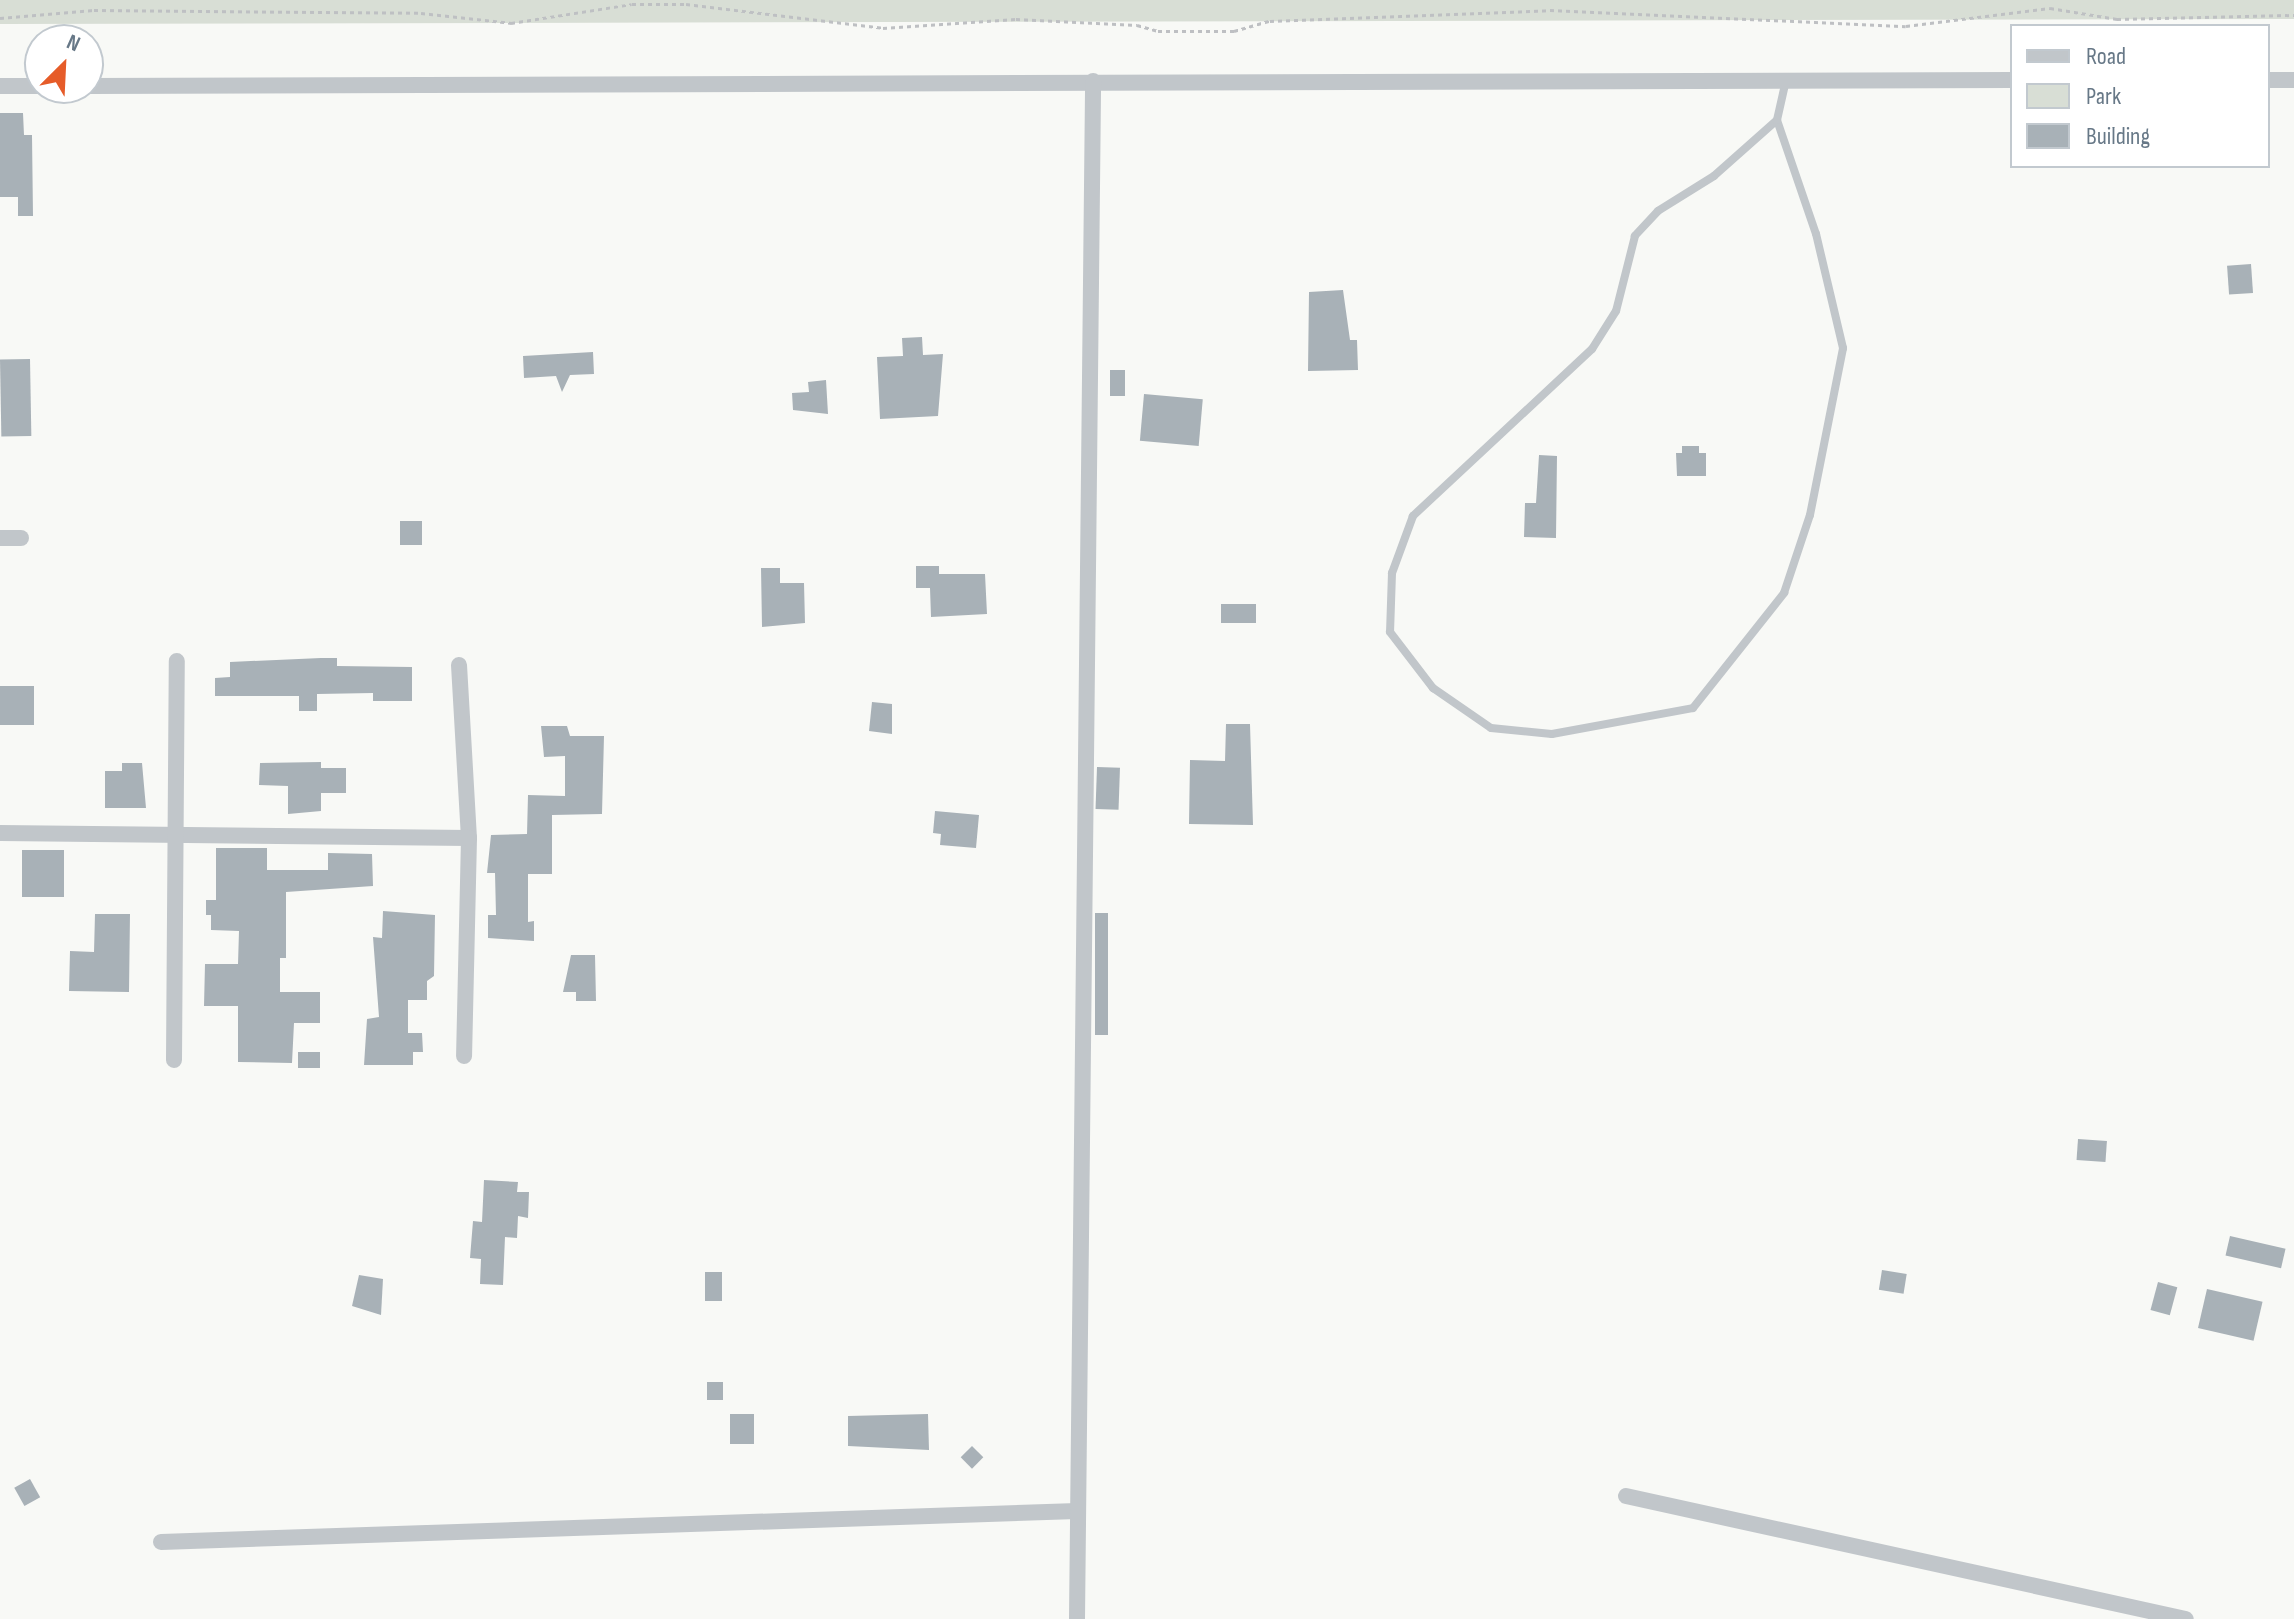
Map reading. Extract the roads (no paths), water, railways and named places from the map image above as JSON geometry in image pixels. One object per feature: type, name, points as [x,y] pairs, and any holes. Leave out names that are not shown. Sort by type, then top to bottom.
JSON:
[{"type":"street","points":[[104,86],[2010,80]]},
{"type":"street","points":[[2270,80],[2294,80]]},
{"type":"street","points":[[1077,1619],[1093,81]]},
{"type":"street","points":[[0,86],[24,86]]},
{"type":"street","points":[[0,538],[21,538]]},
{"type":"street","points":[[174,1060],[177,661]]},
{"type":"street","points":[[459,665],[469,838],[464,1056]]},
{"type":"street","points":[[0,833],[469,838]]},
{"type":"street","points":[[1626,1496],[2186,1619]]},
{"type":"street","points":[[161,1542],[1077,1511]]},
{"type":"lane","points":[[1777,120],[1714,176],[1658,211],[1635,236],[1616,311],[1592,349],[1413,516],[1392,573],[1390,632],[1433,688],[1491,728],[1552,734],[1693,708],[1784,593],[1810,515],[1843,348],[1816,234],[1777,120],[1786,80]]}]
